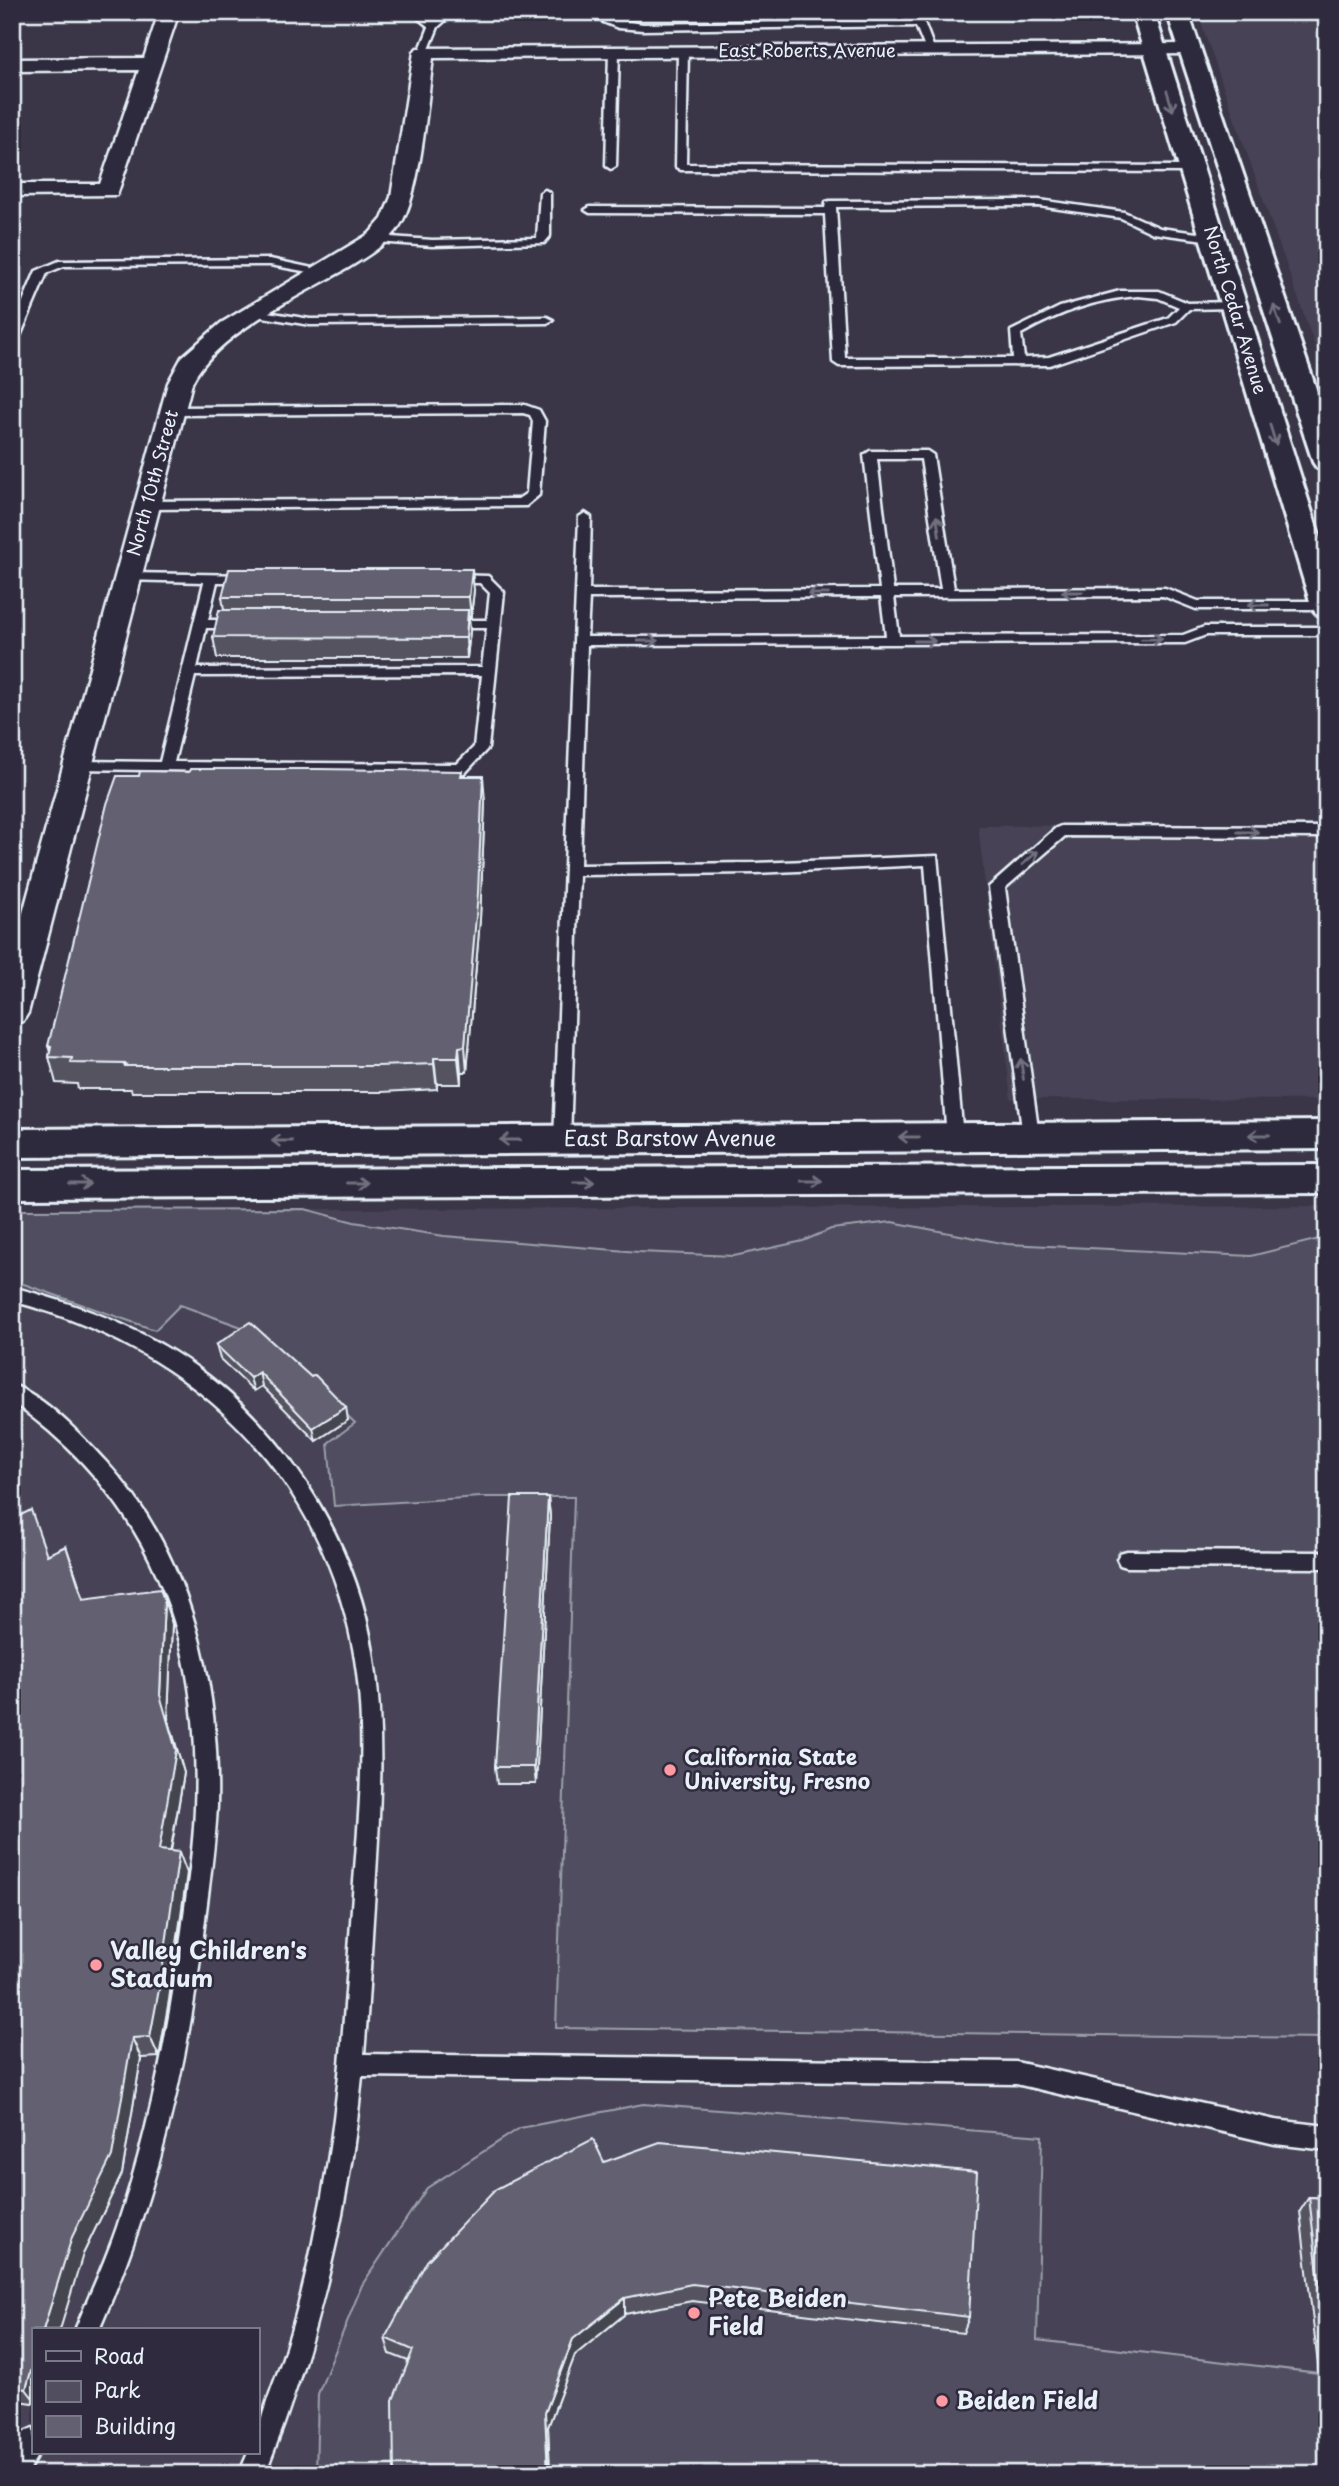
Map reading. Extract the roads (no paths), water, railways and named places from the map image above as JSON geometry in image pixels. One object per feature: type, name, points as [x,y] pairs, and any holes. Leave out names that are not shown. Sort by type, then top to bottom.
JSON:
[{"type":"main road","name":"North Cedar Avenue","points":[[1143,12],[1326,606]]},
{"type":"main road","name":"North Cedar Avenue","points":[[1177,12],[1327,462]]},
{"type":"main road","points":[[1212,238],[1227,243],[1235,250],[1268,344],[1307,403]]},
{"type":"main road","name":"East Barstow Avenue","points":[[12,1143],[1327,1135]]},
{"type":"main road","name":"East Barstow Avenue","points":[[12,1184],[1327,1179]]},
{"type":"street","points":[[12,190],[108,190],[169,12]]},
{"type":"street","name":"East Roberts Avenue","points":[[424,52],[1190,50]]},
{"type":"street","name":"North 10th Street","points":[[12,1013],[180,383],[190,362],[229,328],[377,239],[392,221],[402,197],[424,52]]},
{"type":"street","points":[[12,65],[151,64]]},
{"type":"lane","points":[[415,12],[434,26]]},
{"type":"lane","points":[[424,52],[434,26],[450,12]]},
{"type":"lane","points":[[608,12],[607,20],[618,25],[656,26],[917,18],[930,51]]},
{"type":"lane","points":[[656,26],[656,51]]},
{"type":"lane","points":[[611,166],[614,51]]},
{"type":"lane","points":[[682,51],[681,167],[1191,169]]},
{"type":"lane","points":[[377,239],[432,243],[540,241],[544,236],[545,193]]},
{"type":"lane","points":[[1185,306],[1172,320],[1050,361],[839,362],[830,204],[1039,203],[1125,215],[1157,231],[1212,238]]},
{"type":"lane","points":[[590,210],[831,211]]},
{"type":"lane","points":[[12,341],[42,271],[64,263],[270,262],[325,272]]},
{"type":"lane","points":[[1020,361],[1015,333],[1058,310],[1137,293],[1163,295],[1185,306],[1233,305]]},
{"type":"lane","points":[[254,313],[310,322],[547,320]]},
{"type":"lane","points":[[147,505],[521,503],[533,495],[539,421],[535,412],[525,409],[172,411]]},
{"type":"lane","points":[[893,641],[870,456],[927,455],[948,593]]},
{"type":"lane","points":[[562,1140],[585,517]]},
{"type":"lane","points":[[128,578],[265,578]]},
{"type":"lane","points":[[166,767],[211,578]]},
{"type":"lane","points":[[78,766],[461,769],[481,748],[497,592],[483,579],[442,579]]},
{"type":"lane","points":[[582,594],[1165,592],[1196,605],[1326,606]]},
{"type":"lane","points":[[1196,605],[1203,631]]},
{"type":"lane","points":[[199,624],[253,624]]},
{"type":"lane","points":[[427,624],[494,624]]},
{"type":"lane","points":[[580,641],[1185,639],[1203,631],[1327,631]]},
{"type":"lane","points":[[188,672],[489,671]]},
{"type":"lane","points":[[1031,1136],[997,887],[1061,831],[1327,832]]},
{"type":"lane","points":[[572,870],[755,868],[932,860],[955,1137]]},
{"type":"lane","points":[[12,1294],[50,1304],[118,1331],[187,1370],[235,1412],[285,1467],[330,1541],[362,1643],[369,1696],[370,1770],[354,2065],[338,2177],[316,2284],[282,2396],[252,2474]]},
{"type":"lane","points":[[12,1392],[72,1439],[136,1515],[156,1549],[172,1583],[188,1637],[204,1748],[206,1808],[191,1955],[166,2099],[123,2243],[88,2328]]},
{"type":"lane","points":[[1126,1559],[1327,1560]]},
{"type":"lane","points":[[354,2065],[1016,2073],[1275,2132],[1327,2138]]},
{"type":"lane","points":[[12,2472],[32,2442]]},
{"type":"place","name":"California State University, Fresno","points":[[670,1770]]},
{"type":"place","name":"Valley Children's Stadium","points":[[96,1965]]},
{"type":"place","name":"Pete Beiden Field","points":[[694,2313]]},
{"type":"place","name":"Beiden Field","points":[[942,2401]]}]
